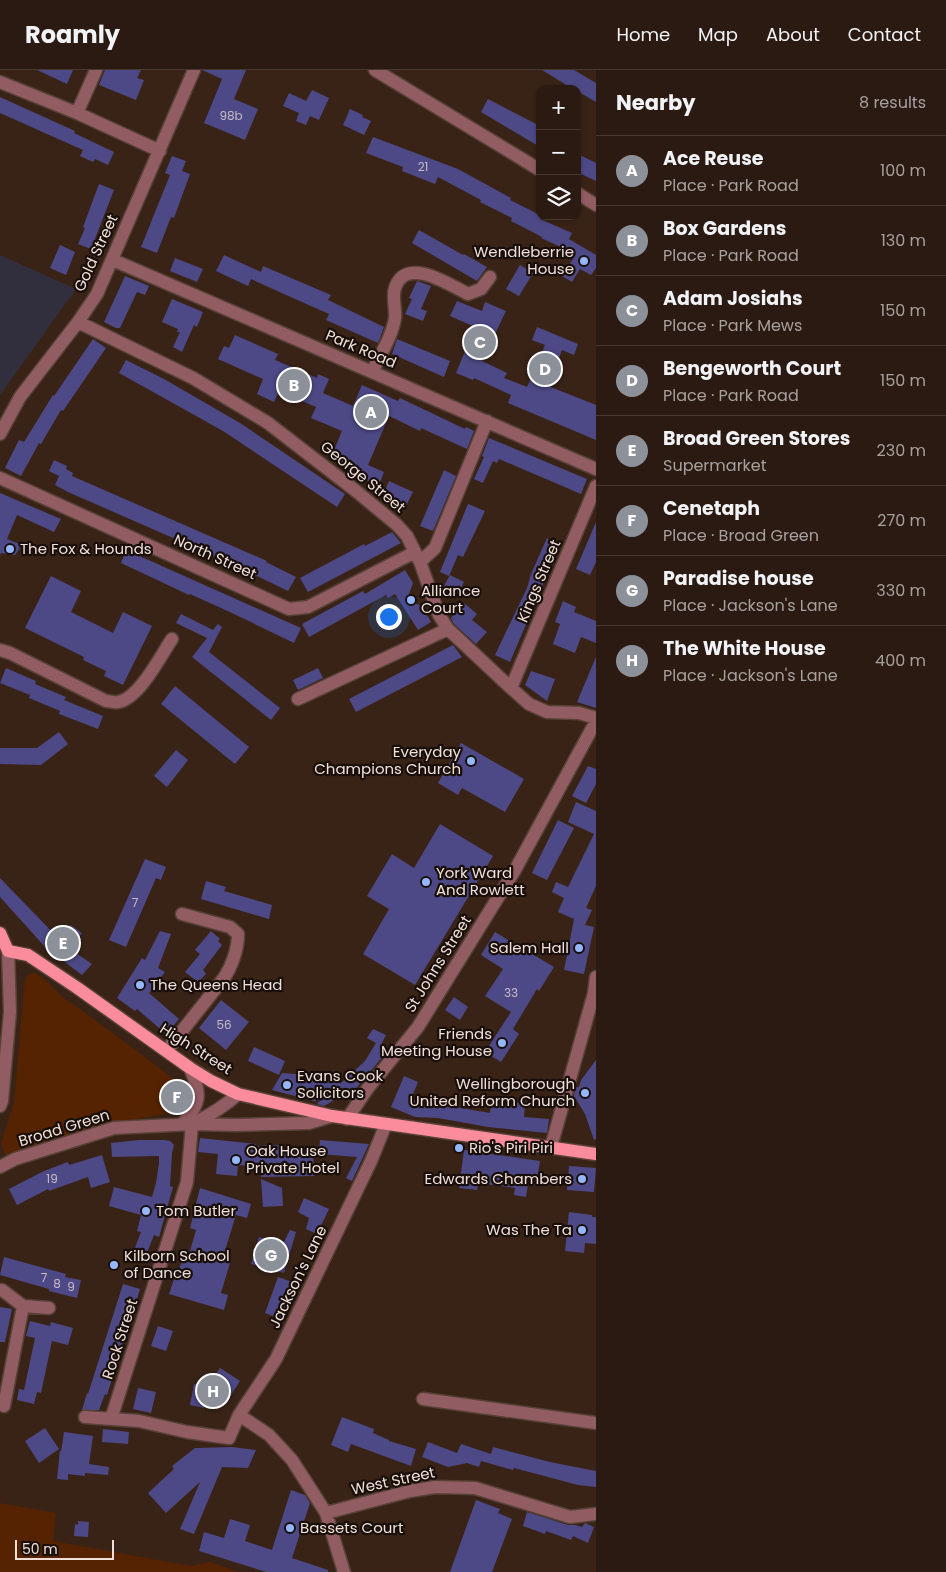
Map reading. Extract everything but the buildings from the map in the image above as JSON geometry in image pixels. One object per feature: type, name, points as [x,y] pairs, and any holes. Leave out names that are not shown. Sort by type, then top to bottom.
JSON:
[{"type":"main road","points":[[0,933],[8,951]]},
{"type":"main road","name":"High Street","points":[[8,951],[28,955],[167,1050],[190,1068],[238,1094],[347,1119],[596,1154]]},
{"type":"street","points":[[77,113],[96,70]]},
{"type":"street","name":"Gold Street","points":[[0,434],[20,396],[78,322],[97,294],[194,70]]},
{"type":"street","points":[[375,70],[536,168]]},
{"type":"street","points":[[0,82],[77,113],[160,151]]},
{"type":"street","points":[[581,196],[596,205]]},
{"type":"street","name":"Park Road","points":[[112,260],[596,468]]},
{"type":"street","points":[[372,372],[395,319],[395,288],[402,277],[413,272],[428,274],[468,294],[481,289],[490,277]]},
{"type":"street","name":"George Street","points":[[78,322],[193,378],[268,423],[397,524],[407,536],[440,615],[448,629],[511,688],[529,704],[547,712],[579,713],[596,719]]},
{"type":"street","points":[[417,557],[435,548],[488,421]]},
{"type":"street","name":"North Street","points":[[0,478],[289,609],[308,607],[417,557]]},
{"type":"street","name":"Kings Street","points":[[511,688],[596,486]]},
{"type":"street","points":[[298,699],[448,629]]},
{"type":"street","points":[[0,650],[10,653],[106,701],[118,702],[137,690],[172,639]]},
{"type":"street","name":"St Johns Street","points":[[347,1119],[368,1088],[418,1027],[515,870],[596,719]]},
{"type":"street","points":[[167,1050],[224,978],[230,968],[238,940],[238,934],[230,927],[182,914]]},
{"type":"street","points":[[0,1106],[2,1101],[8,951]]},
{"type":"street","points":[[551,1147],[594,993],[596,977]]},
{"type":"street","points":[[187,1124],[199,1099],[197,1085],[190,1068]]},
{"type":"street","name":"Broad Green","points":[[187,1124],[211,1114],[238,1094]]},
{"type":"street","name":"Broad Green","points":[[0,1167],[15,1159],[114,1128],[187,1124],[309,1123],[332,1116]]},
{"type":"street","name":"Rock Street","points":[[111,1419],[187,1182],[187,1124]]},
{"type":"street","name":"Jackson's Lane","points":[[111,1419],[139,1421],[187,1432],[229,1438],[239,1415],[276,1359],[371,1161],[386,1124]]},
{"type":"street","name":"Broad Green","points":[[0,1158],[15,1159]]},
{"type":"street","points":[[2,1290],[23,1306],[48,1308]]},
{"type":"street","points":[[4,1406],[23,1306]]},
{"type":"street","points":[[423,1399],[596,1423]]},
{"type":"street","points":[[239,1415],[269,1435],[292,1460],[326,1513],[344,1572]]},
{"type":"street","points":[[85,1417],[111,1419]]},
{"type":"street","name":"West Street","points":[[326,1513],[410,1491],[435,1487],[475,1488],[570,1517],[596,1514]]},
{"type":"shaded area","points":[[0,255],[76,289],[0,395]]},
{"type":"shaded area","points":[[35,973],[47,981],[64,998],[176,1081],[176,1086],[170,1088],[167,1095],[169,1103],[173,1105],[169,1112],[105,1125],[6,1156],[1,1143],[14,1103],[25,980],[28,975]]},
{"type":"shaded area","points":[[0,1503],[56,1513],[53,1541],[191,1566],[210,1562],[238,1572],[0,1572]]},
{"type":"place","name":"Wendleberrie House","points":[[584,261]]},
{"type":"place","name":"Adam Josiahs","points":[[480,342]]},
{"type":"place","name":"Bengeworth Court","points":[[545,369]]},
{"type":"place","name":"Box Gardens","points":[[294,385]]},
{"type":"place","name":"Ace Reuse","points":[[371,412]]},
{"type":"place","name":"The Fox & Hounds","points":[[10,549]]},
{"type":"place","name":"Alliance Court","points":[[411,600]]},
{"type":"place","name":"Everyday Champions Church","points":[[471,761]]},
{"type":"place","name":"York Ward And Rowlett","points":[[426,882]]},
{"type":"place","name":"Broad Green Stores","points":[[63,943]]},
{"type":"place","name":"Salem Hall","points":[[579,948]]},
{"type":"place","name":"The Queens Head","points":[[140,985]]},
{"type":"place","name":"Friends Meeting House","points":[[502,1043]]},
{"type":"place","name":"Evans Cook Solicitors","points":[[287,1085]]},
{"type":"place","name":"Wellingborough United Reform Church","points":[[585,1093]]},
{"type":"place","name":"Cenetaph","points":[[177,1097]]},
{"type":"place","name":"Rio's Piri Piri","points":[[459,1148]]},
{"type":"place","name":"Oak House Private Hotel","points":[[236,1160]]},
{"type":"place","name":"Edwards Chambers","points":[[582,1179]]},
{"type":"place","name":"Tom Butler","points":[[146,1211]]},
{"type":"place","name":"Was The Ta","points":[[582,1230]]},
{"type":"place","name":"Paradise house","points":[[271,1255]]},
{"type":"place","name":"Kilborn School of Dance","points":[[114,1265]]},
{"type":"place","name":"The White House","points":[[213,1391]]},
{"type":"place","name":"Bassets Court","points":[[290,1528]]}]
